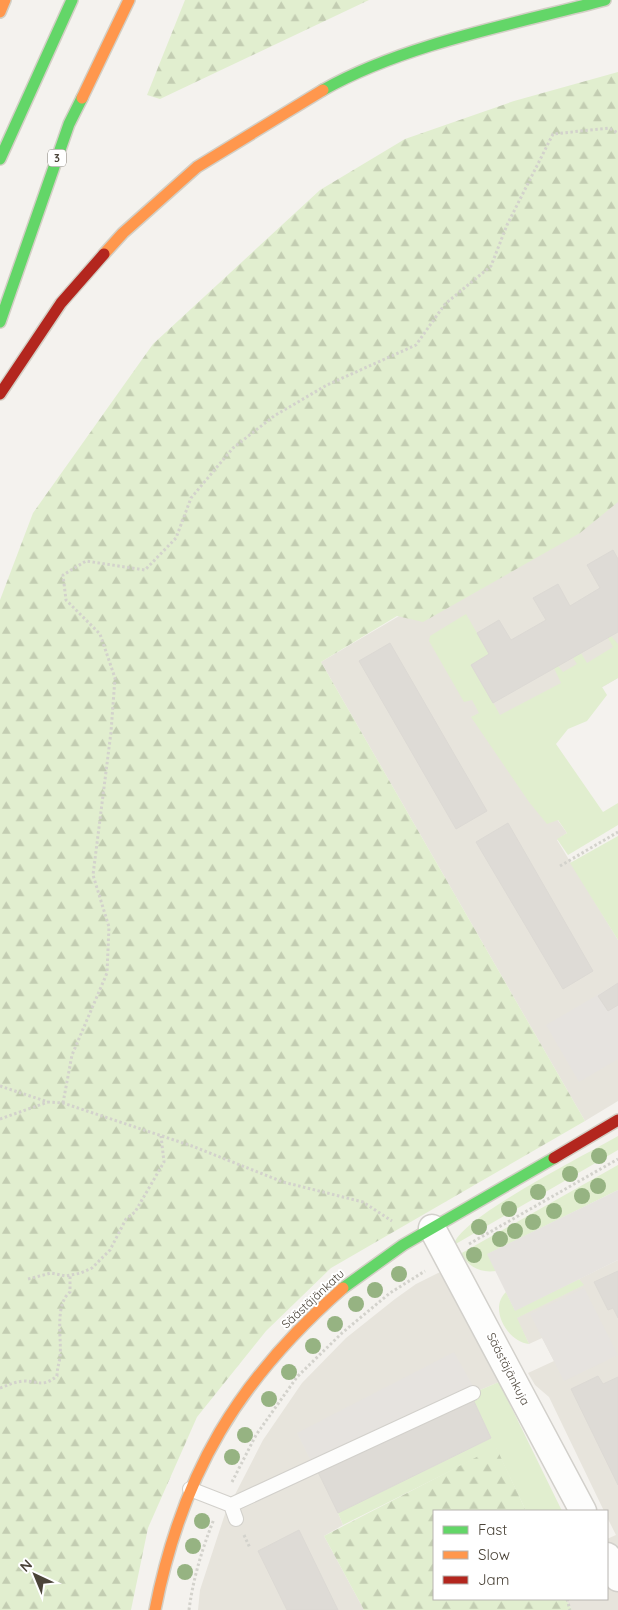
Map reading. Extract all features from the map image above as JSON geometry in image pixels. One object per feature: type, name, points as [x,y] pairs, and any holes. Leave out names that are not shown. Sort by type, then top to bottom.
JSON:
[{"type":"main road","points":[[0,12],[5,0]]},
{"type":"main road","points":[[0,159],[72,0]]},
{"type":"main road","name":"3","points":[[0,322],[69,124],[129,0]]},
{"type":"main road","points":[[0,394],[61,303],[123,233],[198,167],[287,110],[349,75],[420,49],[605,0]]},
{"type":"main road","name":"Säästäjänkatu","points":[[155,1610],[166,1551],[175,1523],[190,1490],[206,1457],[230,1417],[276,1354],[319,1309],[347,1284],[422,1235],[618,1120]]},
{"type":"street","name":"Säästäjänkuja","points":[[422,1235],[449,1255],[582,1510]]},
{"type":"street","points":[[608,1558],[618,1578]]},
{"type":"lane","points":[[226,1504],[473,1393]]},
{"type":"lane","points":[[190,1490],[226,1504],[236,1519]]},
{"type":"path","points":[[63,1103],[72,1055],[107,973],[109,927],[93,876],[111,732],[114,678],[100,634],[66,600],[62,575],[86,561],[145,570],[176,538],[191,498],[233,448],[274,416],[327,385],[416,345],[445,304],[490,266],[507,225],[554,134],[610,128],[618,133]]},
{"type":"path","points":[[560,866],[618,832]]},
{"type":"path","points":[[0,1086],[48,1102],[63,1103],[161,1136],[283,1182],[363,1202],[390,1219],[422,1235]]},
{"type":"path","points":[[0,1119],[48,1102]]},
{"type":"path","points":[[28,1279],[51,1273],[70,1275],[92,1268],[110,1250],[126,1219],[135,1212],[164,1162],[161,1136]]},
{"type":"path","points":[[189,1610],[192,1590],[205,1542],[226,1504],[256,1435],[297,1376],[342,1333],[390,1293],[449,1255],[618,1158]]},
{"type":"path","points":[[0,1388],[25,1381],[40,1384],[50,1382],[57,1376],[60,1359],[59,1324],[65,1296],[70,1292],[70,1275]]},
{"type":"shaded area","points":[[618,487],[618,678],[543,722],[479,713],[567,833],[557,840],[618,940],[618,1101],[585,1121],[321,662]]},
{"type":"shaded area","points":[[618,983],[618,1059],[579,1082],[546,1025]]},
{"type":"shaded area","points":[[618,1190],[618,1260],[515,1311],[487,1254]]},
{"type":"shaded area","points":[[618,1260],[618,1610],[572,1610],[567,1600],[608,1600],[608,1539],[616,1535],[608,1519],[608,1510],[604,1510],[549,1397],[535,1385],[528,1373],[554,1361],[542,1338],[529,1344],[516,1318],[583,1285],[579,1279]]},
{"type":"shaded area","points":[[444,1272],[499,1382],[473,1393],[338,1513],[343,1525],[324,1536],[364,1610],[198,1610],[200,1590],[225,1514],[263,1440],[302,1383],[346,1338],[395,1299],[416,1284]]},
{"type":"shaded area","points":[[584,1288],[618,1355],[564,1381],[530,1314]]},
{"type":"shaded area","points":[[454,1352],[474,1388],[314,1467],[297,1433]]},
{"type":"green space","points":[[185,0],[369,0],[160,99],[147,95]]},
{"type":"green space","points":[[618,72],[618,502],[580,533],[423,622],[397,616],[321,662],[585,1121],[331,1268],[266,1331],[197,1417],[148,1528],[131,1610],[0,1610],[0,600],[33,513],[153,344],[320,190],[405,139],[514,101]]},
{"type":"green space","points":[[466,614],[489,654],[472,665],[500,715],[561,683],[554,668],[558,666],[563,672],[577,664],[573,658],[581,653],[587,663],[613,647],[608,638],[611,636],[618,644],[618,678],[602,687],[607,695],[587,721],[568,729],[556,744],[603,812],[618,803],[618,825],[568,855],[557,839],[567,833],[558,820],[547,824],[529,802],[471,717],[479,713],[472,700],[464,702],[429,641],[430,636]]},
{"type":"green space","points":[[618,836],[618,940],[570,863]]},
{"type":"green space","points":[[618,1136],[618,1150],[454,1245],[461,1234],[477,1219],[500,1203]]},
{"type":"green space","points":[[618,1165],[618,1190],[488,1254],[496,1271],[485,1271],[475,1268],[460,1254]]},
{"type":"green space","points":[[579,1279],[584,1285],[517,1318],[529,1344],[521,1342],[514,1337],[503,1324],[499,1307],[501,1299],[506,1292],[515,1310]]},
{"type":"green space","points":[[499,1382],[562,1510],[526,1510],[496,1448],[343,1525],[338,1513],[491,1438],[472,1397],[473,1393]]},
{"type":"green space","points":[[496,1447],[526,1510],[433,1510],[433,1600],[567,1600],[572,1610],[364,1610],[324,1536]]},
{"type":"building","points":[[613,550],[618,559],[618,632],[493,703],[471,665],[489,654],[477,633],[499,620],[511,640],[546,620],[533,598],[558,584],[570,606],[600,588],[587,565]]},
{"type":"building","points":[[390,643],[487,811],[456,829],[359,661]]},
{"type":"building","points":[[508,823],[593,971],[563,989],[476,842]]},
{"type":"building","points":[[618,983],[618,1005],[608,1011],[598,996]]},
{"type":"building","points":[[618,1271],[618,1318],[613,1308],[608,1310],[594,1282]]},
{"type":"building","points":[[598,1376],[603,1384],[618,1377],[618,1485],[571,1389]]},
{"type":"building","points":[[472,1397],[491,1438],[338,1513],[318,1472]]},
{"type":"building","points":[[299,1530],[338,1610],[287,1610],[258,1551]]},
{"type":"traffic: fast","points":[[0,159],[72,0]]},
{"type":"traffic: fast","points":[[323,90],[388,60],[424,48],[497,27],[605,0]]},
{"type":"traffic: fast","points":[[0,322],[69,124],[82,98]]},
{"type":"traffic: fast","points":[[343,1288],[403,1245],[554,1158]]},
{"type":"traffic: slow","points":[[0,12],[5,0]]},
{"type":"traffic: slow","points":[[82,98],[129,0]]},
{"type":"traffic: slow","points":[[104,254],[123,233],[197,167],[323,90]]},
{"type":"traffic: slow","points":[[155,1610],[181,1515],[199,1472],[220,1432],[244,1394],[273,1358],[343,1288]]},
{"type":"traffic: jam","points":[[0,394],[61,303],[104,254]]},
{"type":"traffic: jam","points":[[554,1158],[618,1120]]}]
